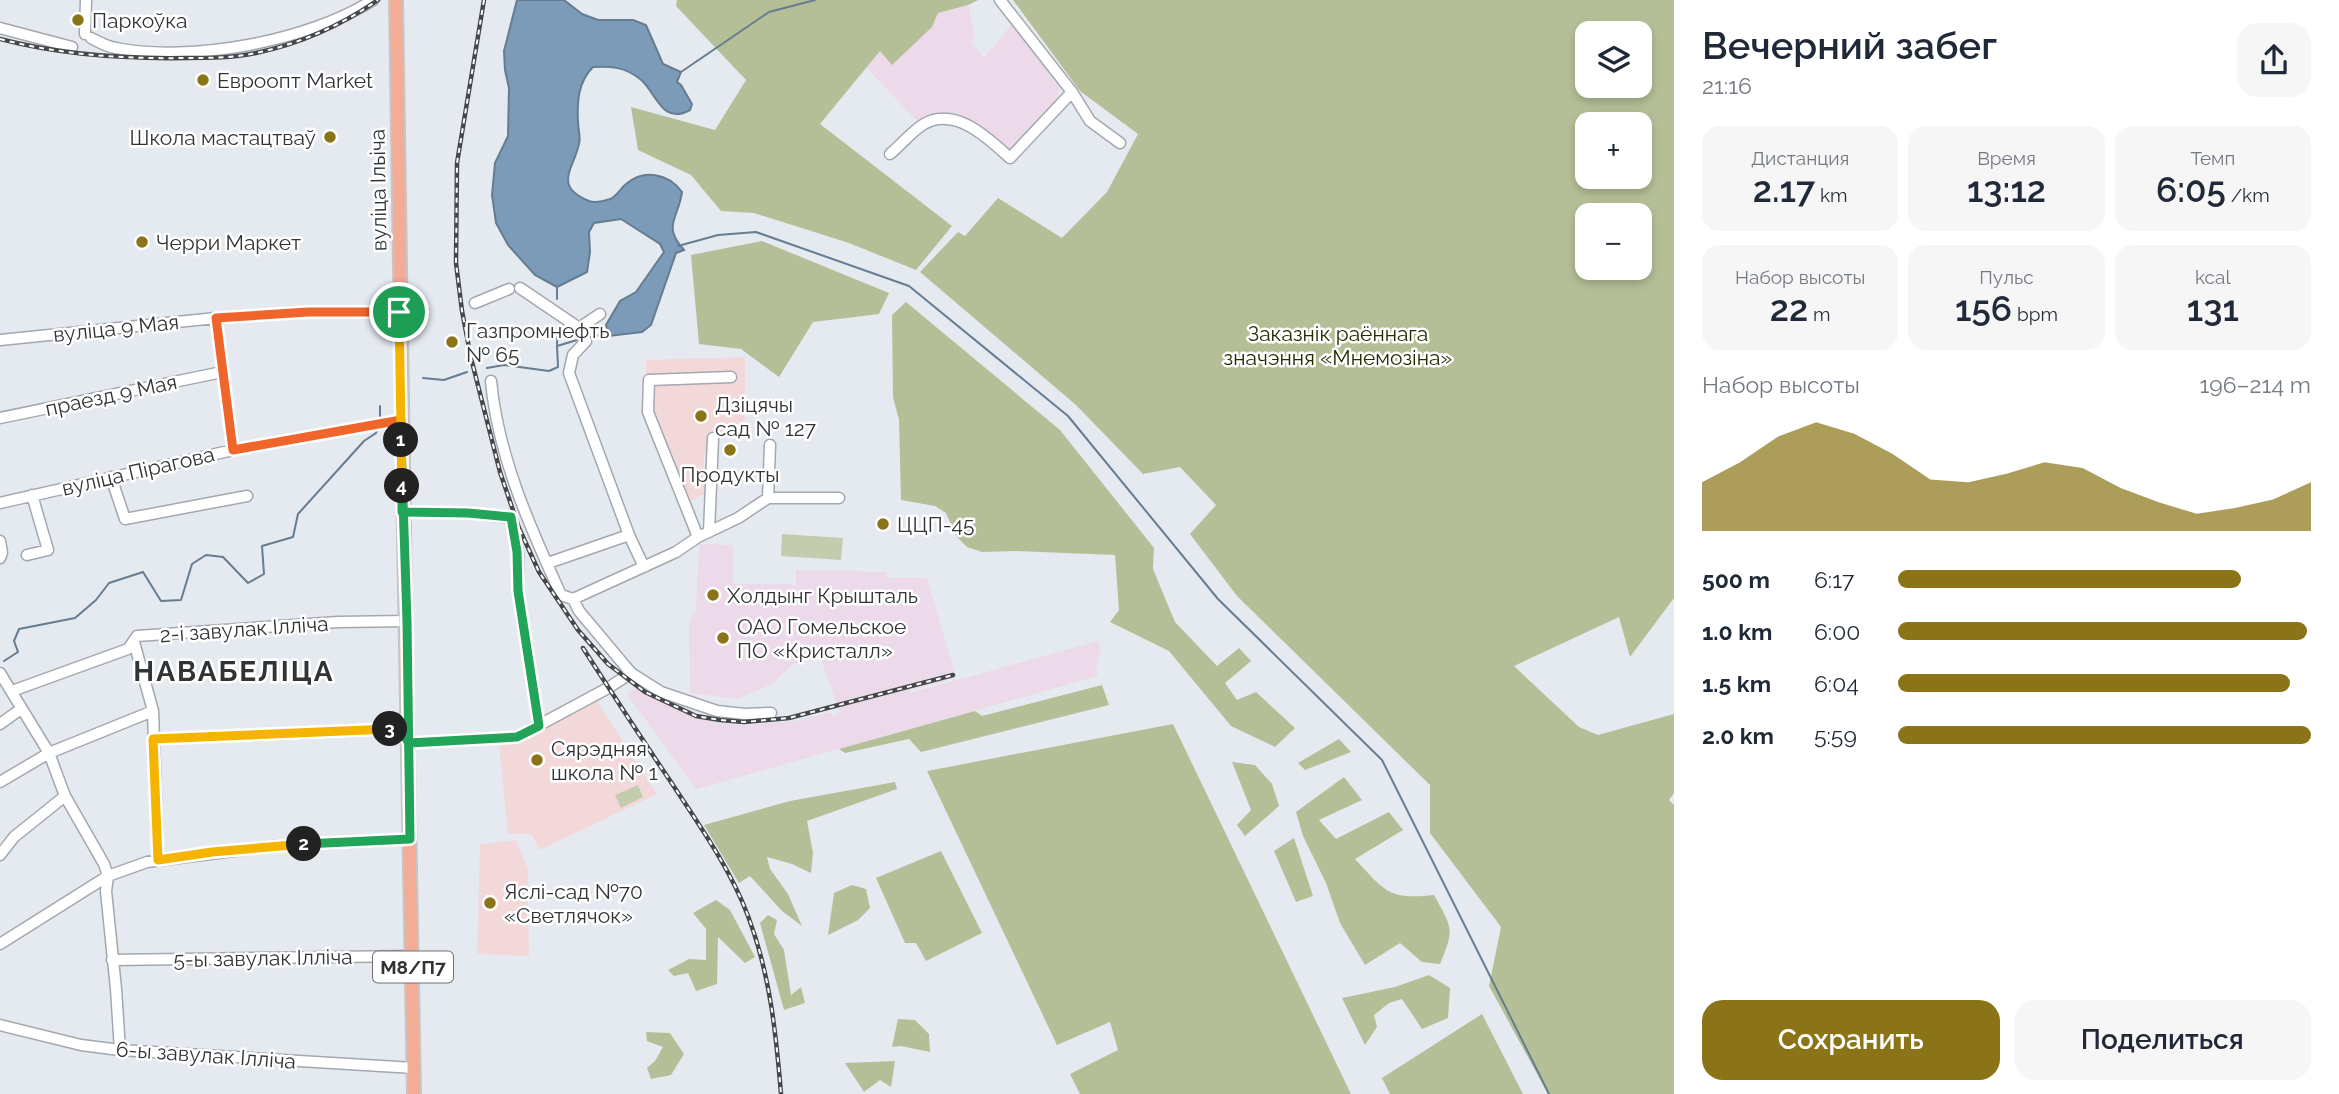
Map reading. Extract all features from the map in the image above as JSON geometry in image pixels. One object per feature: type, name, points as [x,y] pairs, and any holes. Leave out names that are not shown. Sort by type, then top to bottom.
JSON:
[{"type":"main road","name":"вуліца Ільіча","points":[[396,0],[402,512],[407,621],[414,1094]]},
{"type":"street","points":[[86,0],[88,36],[114,48],[146,51],[216,51],[275,39],[320,25],[373,0]]},
{"type":"street","points":[[1000,0],[1072,93],[1090,121],[1120,143]]},
{"type":"street","points":[[0,27],[72,47]]},
{"type":"street","points":[[890,154],[924,124],[944,118],[981,132],[1010,158],[1072,93]]},
{"type":"street","points":[[475,303],[514,289],[579,328],[586,341],[573,355],[569,373],[629,535],[644,567]]},
{"type":"street","name":"вуліца 9 Мая","points":[[0,340],[216,318],[308,312],[399,312]]},
{"type":"street","points":[[579,328],[600,314]]},
{"type":"street","points":[[216,318],[233,450]]},
{"type":"street","name":"праезд 9 Мая","points":[[0,418],[222,372]]},
{"type":"street","points":[[698,537],[648,412],[649,380],[731,377]]},
{"type":"street","points":[[491,381],[494,413],[526,517],[561,594],[573,599],[579,611],[631,673],[662,692],[717,711],[771,713]]},
{"type":"street","name":"вуліца Пірагова","points":[[0,503],[233,450],[401,420]]},
{"type":"street","points":[[709,532],[713,438]]},
{"type":"street","points":[[768,498],[770,445]]},
{"type":"street","points":[[111,477],[125,519],[247,496]]},
{"type":"street","points":[[27,555],[48,550],[32,495]]},
{"type":"street","points":[[573,599],[676,552],[768,498],[839,498]]},
{"type":"street","points":[[402,512],[511,517],[517,552],[518,591],[539,726]]},
{"type":"street","points":[[548,564],[629,535]]},
{"type":"street","points":[[0,541],[0,558]]},
{"type":"street","name":"2-і завулак Ілліча","points":[[12,691],[128,649],[137,635],[338,622],[407,621]]},
{"type":"street","points":[[134,642],[153,711],[158,860]]},
{"type":"street","points":[[0,673],[49,753],[65,796],[104,864],[108,876],[106,891],[120,1050]]},
{"type":"street","points":[[153,739],[400,729],[409,743],[517,737],[631,673]]},
{"type":"street","points":[[0,724],[21,709]]},
{"type":"street","points":[[0,782],[49,753],[153,711]]},
{"type":"street","points":[[0,855],[14,837],[65,796]]},
{"type":"street","points":[[0,944],[108,876],[147,862],[274,846],[410,839]]},
{"type":"street","name":"5-ы завулак Ілліча","points":[[112,960],[413,956]]},
{"type":"street","name":"6-ы завулак Ілліча","points":[[0,1025],[81,1045],[120,1050],[414,1068]]},
{"type":"shaded area","points":[[968,5],[975,37],[971,43],[984,58],[1012,24],[1060,89],[1052,108],[1025,141],[1017,142],[1008,152],[976,125],[927,116],[919,123],[866,67],[880,51],[892,64],[932,27],[938,13]]},
{"type":"shaded area","points":[[745,357],[745,420],[713,438],[704,456],[705,494],[681,505],[646,415],[646,360]]},
{"type":"shaded area","points":[[699,544],[733,545],[733,584],[791,584],[796,587],[796,570],[886,572],[887,578],[927,578],[956,678],[910,690],[910,693],[1098,641],[1101,649],[1096,668],[1098,676],[696,789],[627,694],[638,687],[658,699],[718,723],[747,725],[795,721],[831,712],[833,717],[840,712],[820,657],[794,663],[772,684],[737,699],[690,693],[689,619],[696,612]]},
{"type":"shaded area","points":[[595,698],[657,794],[540,850],[531,834],[508,834],[499,742],[524,741]]},
{"type":"shaded area","points":[[516,840],[528,869],[529,956],[477,954],[480,844]]},
{"type":"green space","points":[[677,0],[978,0],[938,13],[932,27],[892,65],[880,51],[820,124],[952,226],[916,270],[849,243],[754,213],[721,211],[691,175],[638,150],[631,107],[715,130],[746,80],[676,6]]},
{"type":"green space","name":"Заказнік раённага значэння «Мнемозіна»","points":[[1013,0],[1674,0],[1674,598],[1630,657],[1619,617],[1514,666],[1579,727],[1598,735],[1674,714],[1674,793],[1669,800],[1674,805],[1674,1094],[1548,1094],[1489,986],[1501,927],[1430,833],[1430,785],[1237,596],[1190,534],[1216,505],[1180,467],[1143,474],[1076,405],[920,272],[958,232],[965,236],[998,198],[1062,238],[1107,192],[1138,134],[1080,91]]},
{"type":"green space","points":[[762,241],[889,293],[879,314],[813,322],[779,377],[741,349],[699,344],[691,255]]},
{"type":"green space","points":[[906,302],[1060,430],[1154,548],[1153,569],[1175,622],[1217,666],[1239,648],[1251,661],[1225,683],[1237,700],[1256,692],[1295,728],[1275,747],[1231,726],[1169,651],[1110,622],[1119,610],[1115,555],[982,552],[967,547],[956,536],[946,513],[935,506],[901,500],[899,420],[893,397],[892,315]]},
{"type":"green space","points":[[782,534],[843,538],[841,560],[781,556]]},
{"type":"green space","points":[[1102,685],[1109,705],[921,752],[909,739],[845,753],[839,749],[975,711],[982,716]]},
{"type":"green space","points":[[1173,724],[1351,1094],[1080,1094],[1070,1074],[1118,1050],[1110,1022],[1057,1045],[927,771]]},
{"type":"green space","points":[[1339,739],[1351,752],[1305,770],[1298,763]]},
{"type":"green space","points":[[1232,762],[1255,765],[1272,784],[1279,806],[1245,836],[1237,825],[1251,810]]},
{"type":"green space","points":[[1344,777],[1362,800],[1319,820],[1336,839],[1389,812],[1403,830],[1355,859],[1388,891],[1406,896],[1434,895],[1449,928],[1448,943],[1440,964],[1422,962],[1400,943],[1365,965],[1340,923],[1326,883],[1303,836],[1296,812]]},
{"type":"green space","points":[[895,782],[897,789],[807,821],[813,853],[811,873],[767,857],[770,869],[788,894],[802,926],[782,911],[750,876],[739,883],[704,825],[790,801]]},
{"type":"green space","points":[[638,785],[643,797],[621,808],[615,795]]},
{"type":"green space","points":[[1294,838],[1313,896],[1296,902],[1274,851]]},
{"type":"green space","points":[[941,851],[982,933],[926,961],[916,943],[905,943],[876,878]]},
{"type":"green space","points":[[852,885],[866,889],[870,908],[858,920],[828,935],[834,893]]},
{"type":"green space","points":[[716,900],[730,910],[755,957],[745,963],[718,937],[717,984],[696,991],[688,973],[674,976],[668,970],[689,959],[706,960],[706,929],[693,913]]},
{"type":"green space","points":[[768,915],[777,920],[774,934],[784,950],[791,995],[801,987],[805,1003],[784,1010],[760,923]]},
{"type":"green space","points":[[1429,975],[1450,988],[1448,1018],[1422,1029],[1402,999],[1389,1003],[1374,1015],[1377,1027],[1365,1045],[1342,998],[1395,987]]},
{"type":"green space","points":[[1482,1014],[1523,1094],[1390,1094],[1382,1078]]},
{"type":"green space","points":[[898,1019],[915,1020],[929,1034],[930,1052],[901,1046],[892,1047]]},
{"type":"green space","points":[[646,1032],[670,1033],[684,1054],[671,1075],[651,1079],[647,1068],[655,1061],[663,1047],[647,1041]]},
{"type":"green space","points":[[895,1061],[891,1087],[880,1080],[864,1092],[845,1063]]},
{"type":"water","points":[[517,0],[564,0],[582,14],[598,20],[633,20],[646,25],[663,64],[681,72],[677,82],[692,104],[690,110],[680,114],[672,114],[660,105],[640,79],[612,67],[593,67],[584,79],[578,100],[580,141],[568,177],[571,189],[591,202],[600,202],[614,196],[633,179],[656,175],[670,181],[682,192],[673,228],[677,241],[684,250],[676,253],[651,325],[642,332],[609,336],[606,325],[620,301],[636,292],[664,252],[660,244],[621,219],[594,223],[589,232],[587,272],[557,287],[535,275],[508,245],[496,223],[492,195],[495,163],[508,136],[509,88],[504,51]]},
{"type":"waterway","points":[[681,72],[769,12],[815,0]]},
{"type":"waterway","points":[[678,246],[718,235],[756,232],[909,286],[1068,416],[1218,599],[1382,760],[1549,1094]]},
{"type":"waterway","points":[[557,286],[557,299]]},
{"type":"waterway","points":[[557,344],[558,327]]},
{"type":"waterway","points":[[596,336],[610,331]]},
{"type":"waterway","points":[[487,368],[504,365],[549,371],[558,367],[557,346],[577,340]]},
{"type":"waterway","points":[[423,378],[444,380],[467,372]]},
{"type":"waterway","points":[[380,406],[380,419]]},
{"type":"waterway","points":[[4,661],[18,652],[14,641],[19,629],[75,618],[96,600],[109,583],[143,572],[161,601],[181,600],[192,564],[206,555],[223,557],[248,583],[264,574],[262,546],[293,537],[298,514],[378,428]]},
{"type":"railway","points":[[0,39],[46,49],[116,57],[239,56],[304,39],[378,0]]},
{"type":"railway","points":[[484,0],[457,163],[456,263],[462,311],[500,472],[519,528],[539,572],[578,630],[608,664],[645,692],[696,716],[720,720],[744,722],[789,718],[953,675]]},
{"type":"railway","points":[[583,648],[703,831],[741,898],[756,938],[767,982],[781,1094]]},
{"type":"place","name":"Паркоўка","points":[[78,20]]},
{"type":"place","name":"Евроопт Market","points":[[203,80]]},
{"type":"place","name":"Школа мастацтваў","points":[[330,137]]},
{"type":"place","name":"Черри Маркет","points":[[142,242]]},
{"type":"place","name":"Газпромнефть № 65","points":[[452,342]]},
{"type":"place","name":"Дзіцячы сад № 127","points":[[701,416]]},
{"type":"place","name":"Продукты","points":[[730,450]]},
{"type":"place","name":"ЦЦП-45","points":[[883,524]]},
{"type":"place","name":"Холдынг Крышталь","points":[[713,595]]},
{"type":"place","name":"ОАО Гомельское ПО «Кристалл»","points":[[723,638]]},
{"type":"place","name":"Сярэдняя школа № 1","points":[[537,760]]},
{"type":"place","name":"Яслі-сад №70 «Светлячок»","points":[[490,903]]},
{"type":"district","name":"НАВАБЕЛІЦА","points":[[234,671]]},
{"type":"route","points":[[399,312],[308,312],[216,318],[233,450],[401,420],[402,512],[407,621],[408,722],[409,743],[410,764],[410,839],[274,846],[158,860],[153,739],[400,729],[409,743],[434,743],[517,737],[539,726],[518,591],[517,552],[511,517],[402,512],[399,312]]}]
